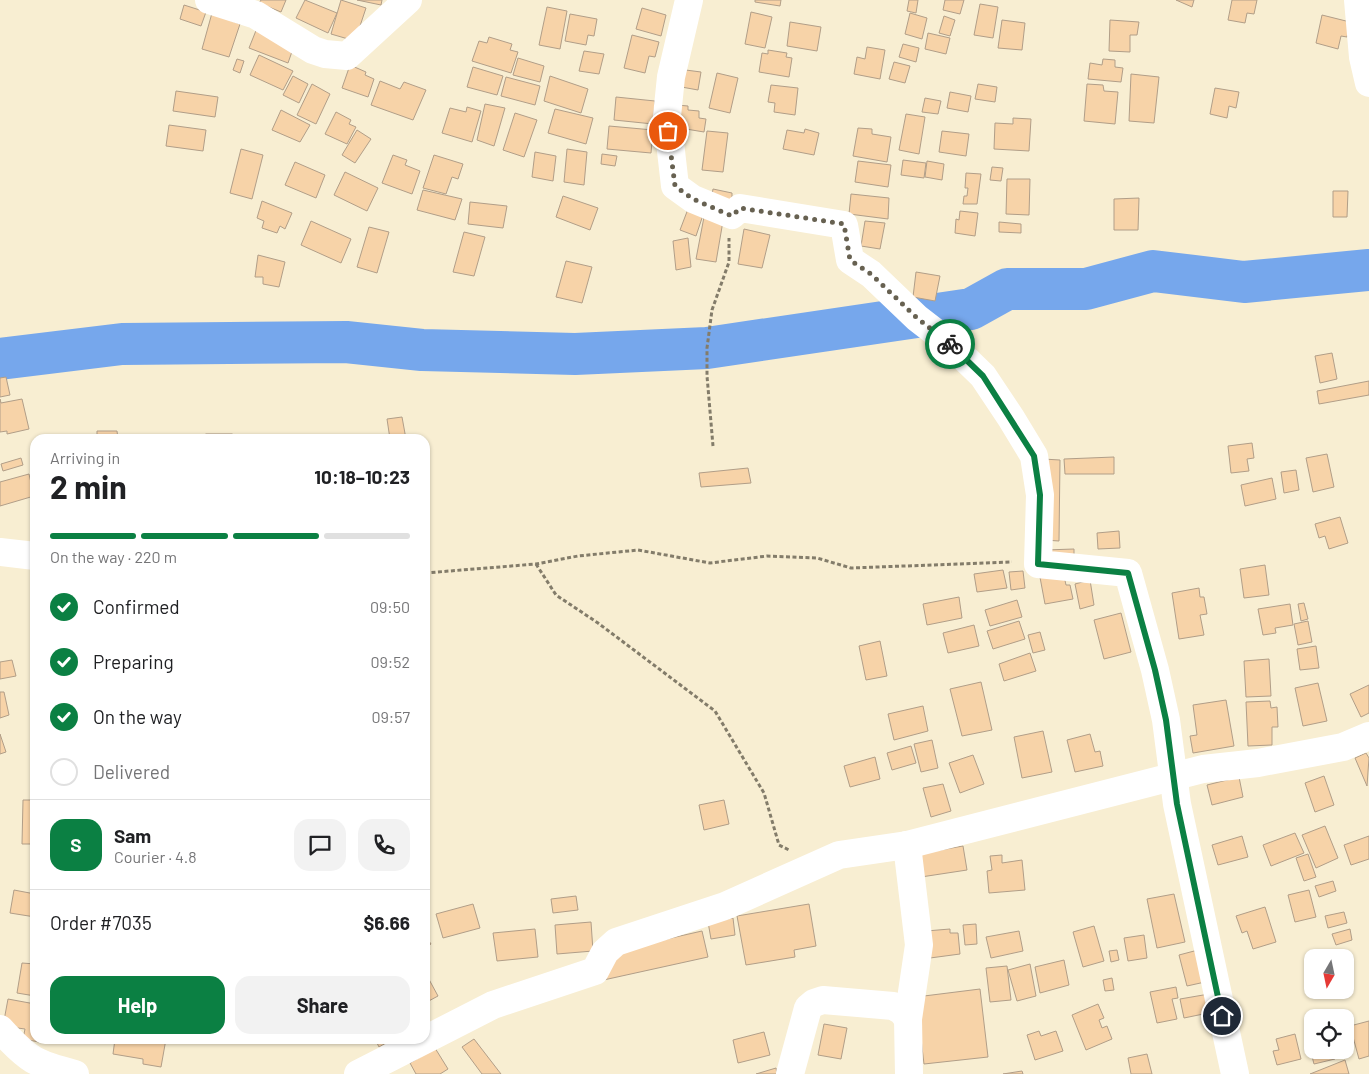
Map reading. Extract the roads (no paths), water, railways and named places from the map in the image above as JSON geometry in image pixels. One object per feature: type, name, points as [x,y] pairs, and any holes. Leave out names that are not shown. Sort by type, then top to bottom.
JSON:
[{"type":"street","points":[[210,0],[256,15],[313,50],[326,54],[347,56],[408,0]]},
{"type":"street","points":[[689,0],[671,77],[667,116],[675,186],[693,199],[732,216],[740,208],[844,224],[850,260],[871,274],[917,318],[948,342],[983,376],[1034,456],[1040,495],[1038,564],[1128,573],[1155,670],[1166,720],[1177,804],[1234,1074]]},
{"type":"street","points":[[1358,0],[1363,57],[1369,84]]},
{"type":"street","points":[[0,552],[30,555]]},
{"type":"street","points":[[430,1037],[493,1005],[595,971],[605,952],[616,942],[725,906],[839,855],[907,846],[1203,769],[1258,763],[1343,747],[1369,736]]},
{"type":"street","points":[[907,846],[919,945],[908,1019],[909,1074]]},
{"type":"street","points":[[790,1074],[808,1008],[814,1003],[823,1000],[893,1006],[902,1011],[908,1019]]},
{"type":"street","points":[[0,1029],[23,1054],[34,1062],[75,1074]]},
{"type":"street","points":[[358,1074],[417,1044]]},
{"type":"waterway","points":[[0,359],[122,344],[346,342],[422,350],[575,354],[707,348],[971,309],[1007,289],[1086,289],[1153,271],[1244,282],[1369,270]]}]
